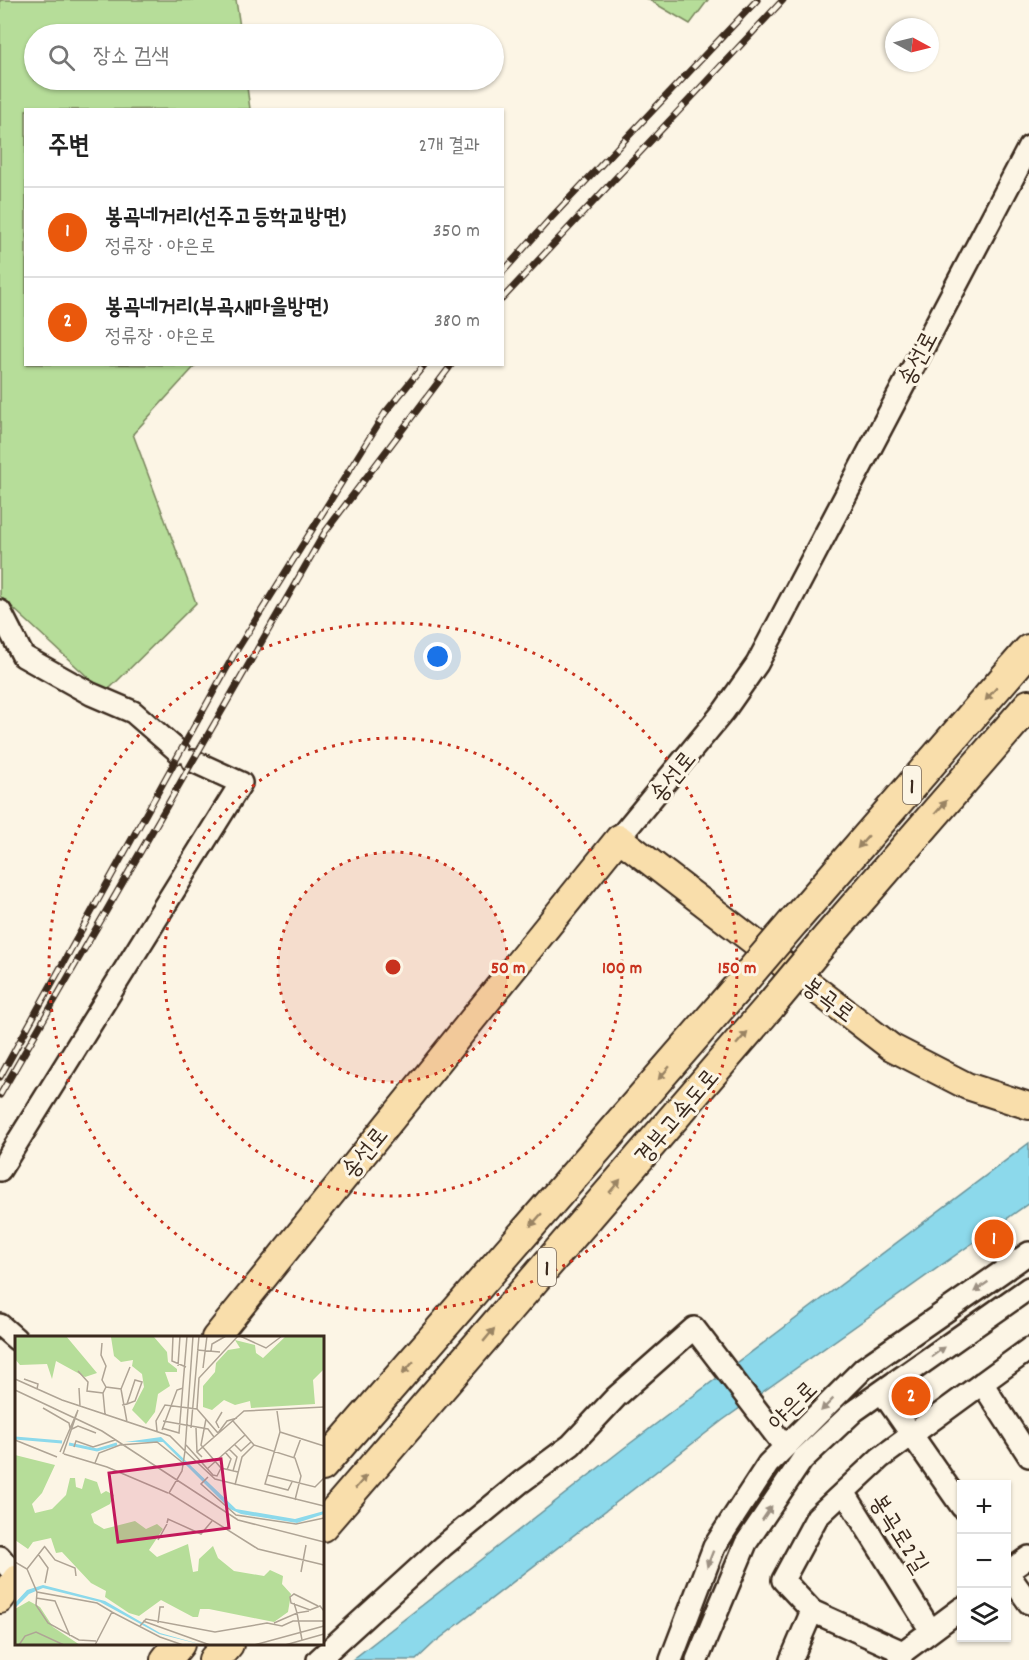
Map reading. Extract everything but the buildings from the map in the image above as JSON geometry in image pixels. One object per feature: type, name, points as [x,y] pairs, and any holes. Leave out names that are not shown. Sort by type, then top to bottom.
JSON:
[{"type":"highway","name":"경부고속도로","points":[[324,1464],[1029,650]]},
{"type":"highway","name":"경부고속도로","points":[[324,1524],[1029,705]]},
{"type":"highway","points":[[166,1660],[177,1645]]},
{"type":"highway","points":[[214,1660],[227,1645]]},
{"type":"main road","name":"봉곡로","points":[[620,838],[891,1047],[967,1086],[1029,1106]]},
{"type":"main road","name":"송선로","points":[[217,1336],[620,838]]},
{"type":"main road","points":[[0,1600],[15,1579]]},
{"type":"street","name":"송선로","points":[[620,838],[717,720],[757,664],[1029,147]]},
{"type":"street","points":[[0,611],[23,656],[91,694],[133,712],[186,756],[241,783],[0,1170]]},
{"type":"street","name":"야은로","points":[[671,1660],[714,1547],[768,1464],[864,1368],[1029,1253]]},
{"type":"street","name":"야은로","points":[[697,1660],[746,1543],[802,1460],[854,1411],[1029,1288]]},
{"type":"street","points":[[0,1325],[15,1338]]},
{"type":"street","points":[[318,1660],[443,1546],[521,1482],[571,1445],[616,1397],[694,1328],[785,1447]]},
{"type":"street","name":"봉곡로2길","points":[[901,1656],[812,1611],[783,1580],[817,1517],[911,1434],[1029,1349]]},
{"type":"street","points":[[982,1383],[1029,1456]]},
{"type":"street","points":[[882,1392],[957,1500]]},
{"type":"street","name":"봉곡로2길","points":[[844,1492],[931,1631]]},
{"type":"street","points":[[0,1557],[15,1577]]},
{"type":"street","points":[[1011,1569],[1029,1557]]},
{"type":"street","points":[[1011,1578],[1029,1603]]},
{"type":"street","points":[[791,1660],[812,1611]]},
{"type":"street","points":[[901,1656],[957,1612]]},
{"type":"green space","points":[[0,0],[236,0],[240,24],[24,24],[24,90],[247,90],[250,108],[24,108],[24,366],[195,366],[133,434],[196,603],[105,693],[0,596]]},
{"type":"green space","points":[[649,0],[708,0],[690,24]]},
{"type":"water","points":[[1029,1143],[1029,1203],[723,1420],[434,1643],[416,1660],[352,1660],[624,1448]]},
{"type":"railway","points":[[504,271],[757,0]]},
{"type":"railway","points":[[504,297],[783,0]]},
{"type":"railway","points":[[0,1077],[235,653],[385,413],[423,366]]},
{"type":"railway","points":[[0,1095],[325,532],[450,366]]},
{"type":"place","name":"봉곡네거리(선주고등학교방면)","points":[[994,1239]]},
{"type":"place","name":"봉곡네거리(부곡새마을방면)","points":[[911,1396]]}]
